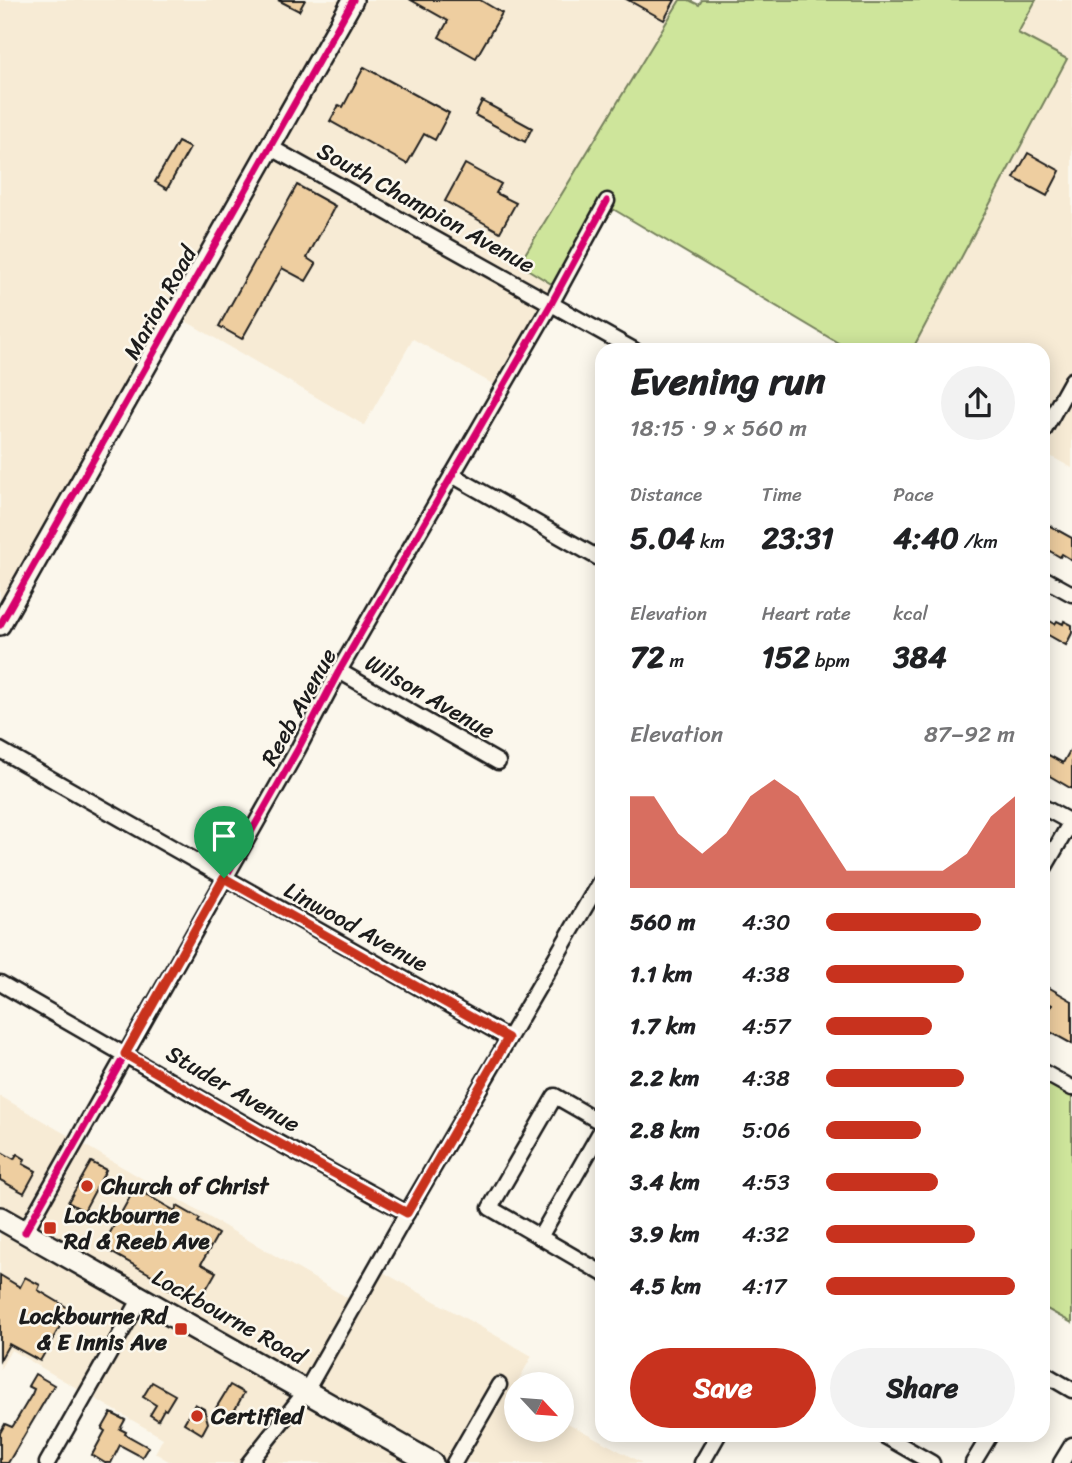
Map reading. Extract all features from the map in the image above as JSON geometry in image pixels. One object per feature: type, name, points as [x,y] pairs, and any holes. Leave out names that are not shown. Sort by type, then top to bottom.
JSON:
[{"type":"main road","name":"Lockbourne Road","points":[[0,1218],[432,1463]]},
{"type":"street","name":"Marion Road","points":[[0,625],[353,0]]},
{"type":"street","name":"South Champion Avenue","points":[[270,147],[621,343]]},
{"type":"street","name":"Reeb Avenue","points":[[25,1232],[298,749],[339,671],[551,304],[607,201]]},
{"type":"street","points":[[1050,419],[1072,380]]},
{"type":"street","points":[[452,475],[595,555]]},
{"type":"street","points":[[1050,582],[1072,594]]},
{"type":"street","name":"Wilson Avenue","points":[[339,671],[498,762]]},
{"type":"street","name":"Linwood Avenue","points":[[0,750],[508,1038]]},
{"type":"street","points":[[1050,810],[1072,821],[1050,858]]},
{"type":"street","points":[[249,1463],[306,1391],[595,890]]},
{"type":"street","name":"Studer Avenue","points":[[0,983],[264,1135],[407,1213]]},
{"type":"street","points":[[1050,1076],[1072,1088]]},
{"type":"street","points":[[595,1119],[555,1096],[490,1208],[595,1269]]},
{"type":"street","points":[[540,1237],[595,1141]]},
{"type":"street","points":[[47,1463],[141,1298]]},
{"type":"street","points":[[1050,1377],[1072,1390]]},
{"type":"street","points":[[454,1463],[499,1385]]},
{"type":"street","points":[[702,1463],[714,1442]]},
{"type":"street","points":[[900,1442],[932,1463]]},
{"type":"street","points":[[973,1463],[986,1442]]},
{"type":"street","points":[[1062,1463],[1072,1445]]},
{"type":"shaded area","points":[[0,0],[680,0],[520,264],[563,291],[505,391],[413,339],[364,425],[177,316],[0,623]]},
{"type":"shaded area","points":[[1036,0],[1072,0],[1072,468],[1050,456],[1050,343],[916,343],[1067,60],[1018,33]]},
{"type":"shaded area","points":[[0,1096],[353,1301],[374,1267],[532,1356],[523,1372],[504,1372],[504,1442],[574,1442],[574,1426],[595,1438],[595,1442],[603,1442],[642,1463],[172,1463],[155,1453],[163,1438],[11,1350],[0,1369]]},
{"type":"green space","points":[[680,0],[689,0],[699,5],[702,0],[1036,0],[1018,33],[1067,59],[916,343],[838,343],[613,209],[563,291],[519,264]]},
{"type":"green space","points":[[1050,1080],[1072,1093],[1072,1323],[1050,1311]]},
{"type":"building","points":[[278,0],[305,0],[299,11]]},
{"type":"building","points":[[411,0],[480,0],[502,13],[476,58],[439,37],[448,21]]},
{"type":"building","points":[[628,0],[675,0],[664,20]]},
{"type":"building","points":[[364,67],[449,113],[435,140],[424,134],[407,164],[330,121],[339,105],[343,107]]},
{"type":"building","points":[[482,101],[532,128],[525,142],[475,115]]},
{"type":"building","points":[[178,142],[190,148],[167,189],[155,182]]},
{"type":"building","points":[[1028,153],[1060,171],[1047,196],[1014,178]]},
{"type":"building","points":[[465,164],[501,184],[496,193],[516,203],[500,232],[445,201]]},
{"type":"building","points":[[297,185],[335,206],[307,258],[316,264],[306,281],[282,268],[242,339],[219,326]]},
{"type":"building","points":[[1050,526],[1072,538],[1072,560],[1062,554],[1060,557],[1050,551]]},
{"type":"building","points":[[1050,621],[1063,624],[1064,621],[1072,625],[1072,633],[1066,645],[1050,636]]},
{"type":"building","points":[[1072,747],[1072,789],[1050,776],[1050,756],[1063,763]]},
{"type":"building","points":[[1050,988],[1072,1001],[1072,1044],[1050,1032]]},
{"type":"building","points":[[0,1151],[14,1159],[17,1154],[25,1159],[23,1164],[36,1171],[24,1193],[0,1180]]},
{"type":"building","name":"Church of Christ","points":[[91,1162],[106,1170],[84,1211],[68,1202]]},
{"type":"building","points":[[135,1188],[175,1211],[177,1206],[200,1219],[198,1222],[218,1234],[201,1264],[216,1272],[197,1305],[162,1285],[164,1282],[102,1247]]},
{"type":"building","points":[[0,1275],[20,1287],[25,1277],[40,1285],[38,1290],[70,1309],[40,1361],[9,1344],[0,1360]]},
{"type":"building","points":[[35,1374],[54,1385],[8,1463],[0,1463],[0,1433],[5,1424],[13,1426],[32,1394],[34,1389],[28,1386]]},
{"type":"building","points":[[152,1382],[175,1395],[158,1420],[150,1415],[156,1405],[143,1397]]},
{"type":"building","points":[[230,1385],[244,1393],[231,1417],[216,1408]]},
{"type":"building","name":"Certified","points":[[195,1404],[204,1409],[208,1423],[202,1434],[184,1423]]},
{"type":"building","points":[[111,1413],[125,1420],[120,1429],[126,1432],[125,1434],[148,1447],[142,1457],[120,1445],[111,1463],[105,1463],[92,1455]]},
{"type":"cycle path","points":[[0,625],[353,0]]},
{"type":"cycle path","points":[[25,1232],[298,749],[339,671],[551,304],[607,201]]},
{"type":"place","name":"Church of Christ","points":[[87,1186]]},
{"type":"place","name":"Lockbourne Rd & Reeb Ave","points":[[50,1228]]},
{"type":"place","name":"Lockbourne Rd & E Innis Ave","points":[[181,1329]]},
{"type":"place","name":"Certified","points":[[197,1416]]},
{"type":"route","points":[[224,878],[508,1038],[407,1213],[264,1135],[125,1054],[224,878]]}]
